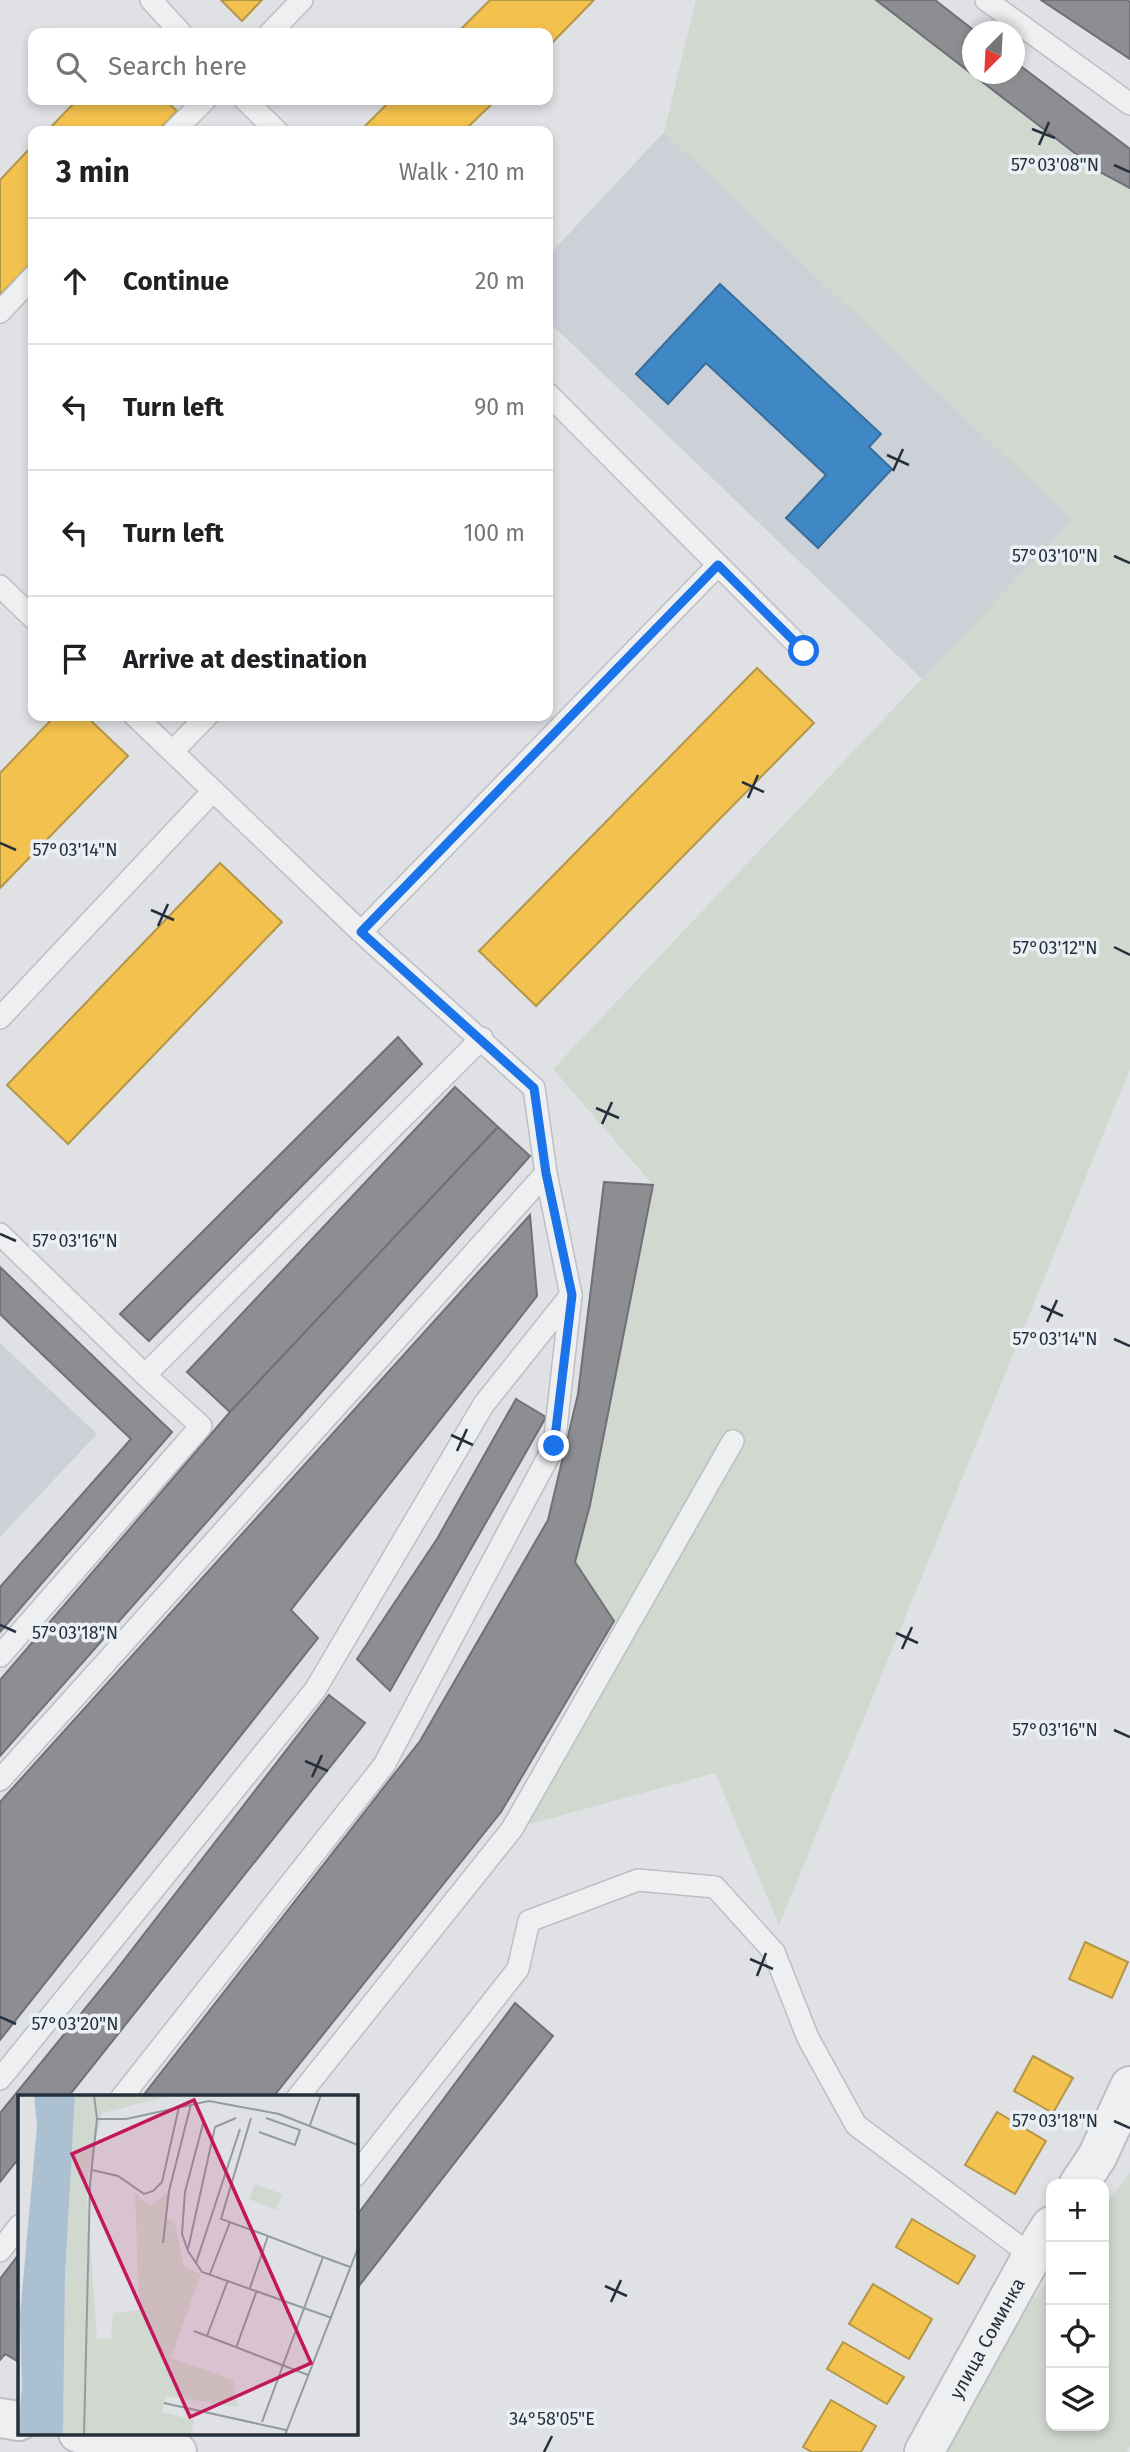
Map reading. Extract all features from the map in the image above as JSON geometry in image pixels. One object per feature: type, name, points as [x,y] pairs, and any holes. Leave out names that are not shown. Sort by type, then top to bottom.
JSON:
[{"type":"street","points":[[1082,2179],[1097,2157],[1130,2085]]},
{"type":"street","name":"улица Соминка","points":[[924,2452],[1041,2241]]},
{"type":"street","points":[[0,2418],[18,2421]]},
{"type":"street","points":[[86,2434],[158,2443]]},
{"type":"lane","points":[[150,0],[176,28]]},
{"type":"lane","points":[[275,28],[302,0]]},
{"type":"lane","points":[[985,0],[1130,104]]},
{"type":"lane","points":[[179,126],[200,105]]},
{"type":"lane","points":[[250,105],[272,126]]},
{"type":"lane","points":[[0,312],[28,282]]},
{"type":"lane","points":[[553,399],[804,651]]},
{"type":"lane","points":[[361,932],[718,565]]},
{"type":"lane","points":[[0,586],[28,613]]},
{"type":"lane","points":[[124,2095],[384,1765],[554,1446],[572,1295],[546,1173],[534,1088],[482,1038],[361,932],[140,721]]},
{"type":"lane","points":[[173,751],[201,721]]},
{"type":"lane","points":[[0,1018],[214,791]]},
{"type":"lane","points":[[145,1375],[482,1038]]},
{"type":"lane","points":[[0,1780],[546,1173]]},
{"type":"lane","points":[[0,1234],[201,1426],[0,1656]]},
{"type":"lane","points":[[0,2079],[315,1690],[484,1404],[572,1295]]},
{"type":"lane","points":[[300,2095],[512,1829],[733,1441]]},
{"type":"lane","points":[[357,2173],[518,1969],[529,1921],[638,1880],[715,1887],[774,1952],[808,2038],[856,2125],[1041,2241]]},
{"type":"lane","points":[[0,2250],[18,2227]]},
{"type":"shaded area","points":[[696,0],[876,0],[962,66],[962,84],[985,84],[1098,171],[1130,188],[1130,1069],[779,1925],[715,1773],[512,1829],[623,1634],[575,1562],[590,1505],[653,1185],[553,1069],[1072,520],[664,132]]},
{"type":"shaded area","points":[[664,132],[1073,520],[922,679],[553,326],[553,251]]},
{"type":"shaded area","points":[[0,1343],[97,1434],[0,1537]]},
{"type":"shaded area","points":[[1130,2173],[1130,2446],[1127,2452],[916,2452],[1046,2283],[1046,2431],[1109,2431],[1109,2200]]},
{"type":"building: Homes","points":[[221,0],[262,0],[242,21]]},
{"type":"building: Homes","points":[[490,0],[594,0],[553,42],[553,28],[462,28]]},
{"type":"building: Homes","points":[[72,105],[170,105],[177,111],[163,126],[52,126]]},
{"type":"building: Homes","points":[[386,105],[491,105],[469,126],[365,126]]},
{"type":"building: Homes","points":[[28,150],[28,266],[0,295],[0,180]]},
{"type":"building: Homes","points":[[757,668],[814,723],[536,1006],[479,951]]},
{"type":"building: Homes","points":[[50,721],[91,721],[128,756],[0,888],[0,773]]},
{"type":"building: Homes","points":[[220,863],[282,922],[68,1144],[7,1085]]},
{"type":"building: Homes","points":[[1085,1942],[1128,1962],[1112,1998],[1069,1979]]},
{"type":"building: Homes","points":[[1033,2056],[1073,2078],[1053,2113],[1014,2091]]},
{"type":"building: Homes","points":[[997,2112],[1046,2141],[1015,2194],[965,2165]]},
{"type":"building: Homes","points":[[912,2219],[975,2256],[958,2284],[896,2247]]},
{"type":"building: Homes","points":[[873,2284],[932,2319],[909,2359],[849,2324]]},
{"type":"building: Homes","points":[[843,2342],[904,2377],[887,2404],[827,2369]]},
{"type":"building: Homes","points":[[831,2400],[876,2426],[861,2452],[812,2452],[803,2447]]},
{"type":"building: Schools","points":[[720,284],[881,434],[869,447],[892,469],[818,548],[786,518],[826,475],[706,363],[668,404],[636,374]]},
{"type":"building: Industry","points":[[876,0],[935,0],[962,21],[962,66]]},
{"type":"building: Industry","points":[[1041,0],[1127,0],[1130,2],[1130,59]]},
{"type":"building: Industry","points":[[1025,69],[1130,149],[1130,188],[1098,171],[985,84],[1025,84]]},
{"type":"building: Industry","points":[[398,1037],[422,1064],[149,1341],[120,1314]]},
{"type":"building: Industry","points":[[455,1087],[498,1127],[230,1412],[187,1372]]},
{"type":"building: Industry","points":[[498,1127],[530,1156],[0,1756],[0,1680],[230,1412]]},
{"type":"building: Industry","points":[[604,1182],[653,1185],[590,1505],[575,1562],[614,1621],[501,1812],[275,2095],[144,2095],[420,1741],[548,1520],[578,1394]]},
{"type":"building: Industry","points":[[530,1215],[537,1296],[291,1610],[318,1638],[0,2040],[0,1802]]},
{"type":"building: Industry","points":[[0,1267],[172,1432],[0,1632],[0,1587],[131,1439],[0,1314]]},
{"type":"building: Industry","points":[[516,1399],[546,1417],[390,1691],[357,1659],[437,1539]]},
{"type":"building: Industry","points":[[329,1695],[365,1723],[70,2095],[18,2095],[18,2159],[0,2182],[0,2113],[110,1978]]},
{"type":"building: Industry","points":[[515,2003],[553,2036],[357,2288],[357,2215]]},
{"type":"building: Industry","points":[[18,2255],[18,2361],[5,2354],[0,2360],[0,2279]]},
{"type":"route","points":[[554,1446],[572,1295],[546,1173],[534,1088],[482,1038],[361,932],[718,565],[804,651]]}]
